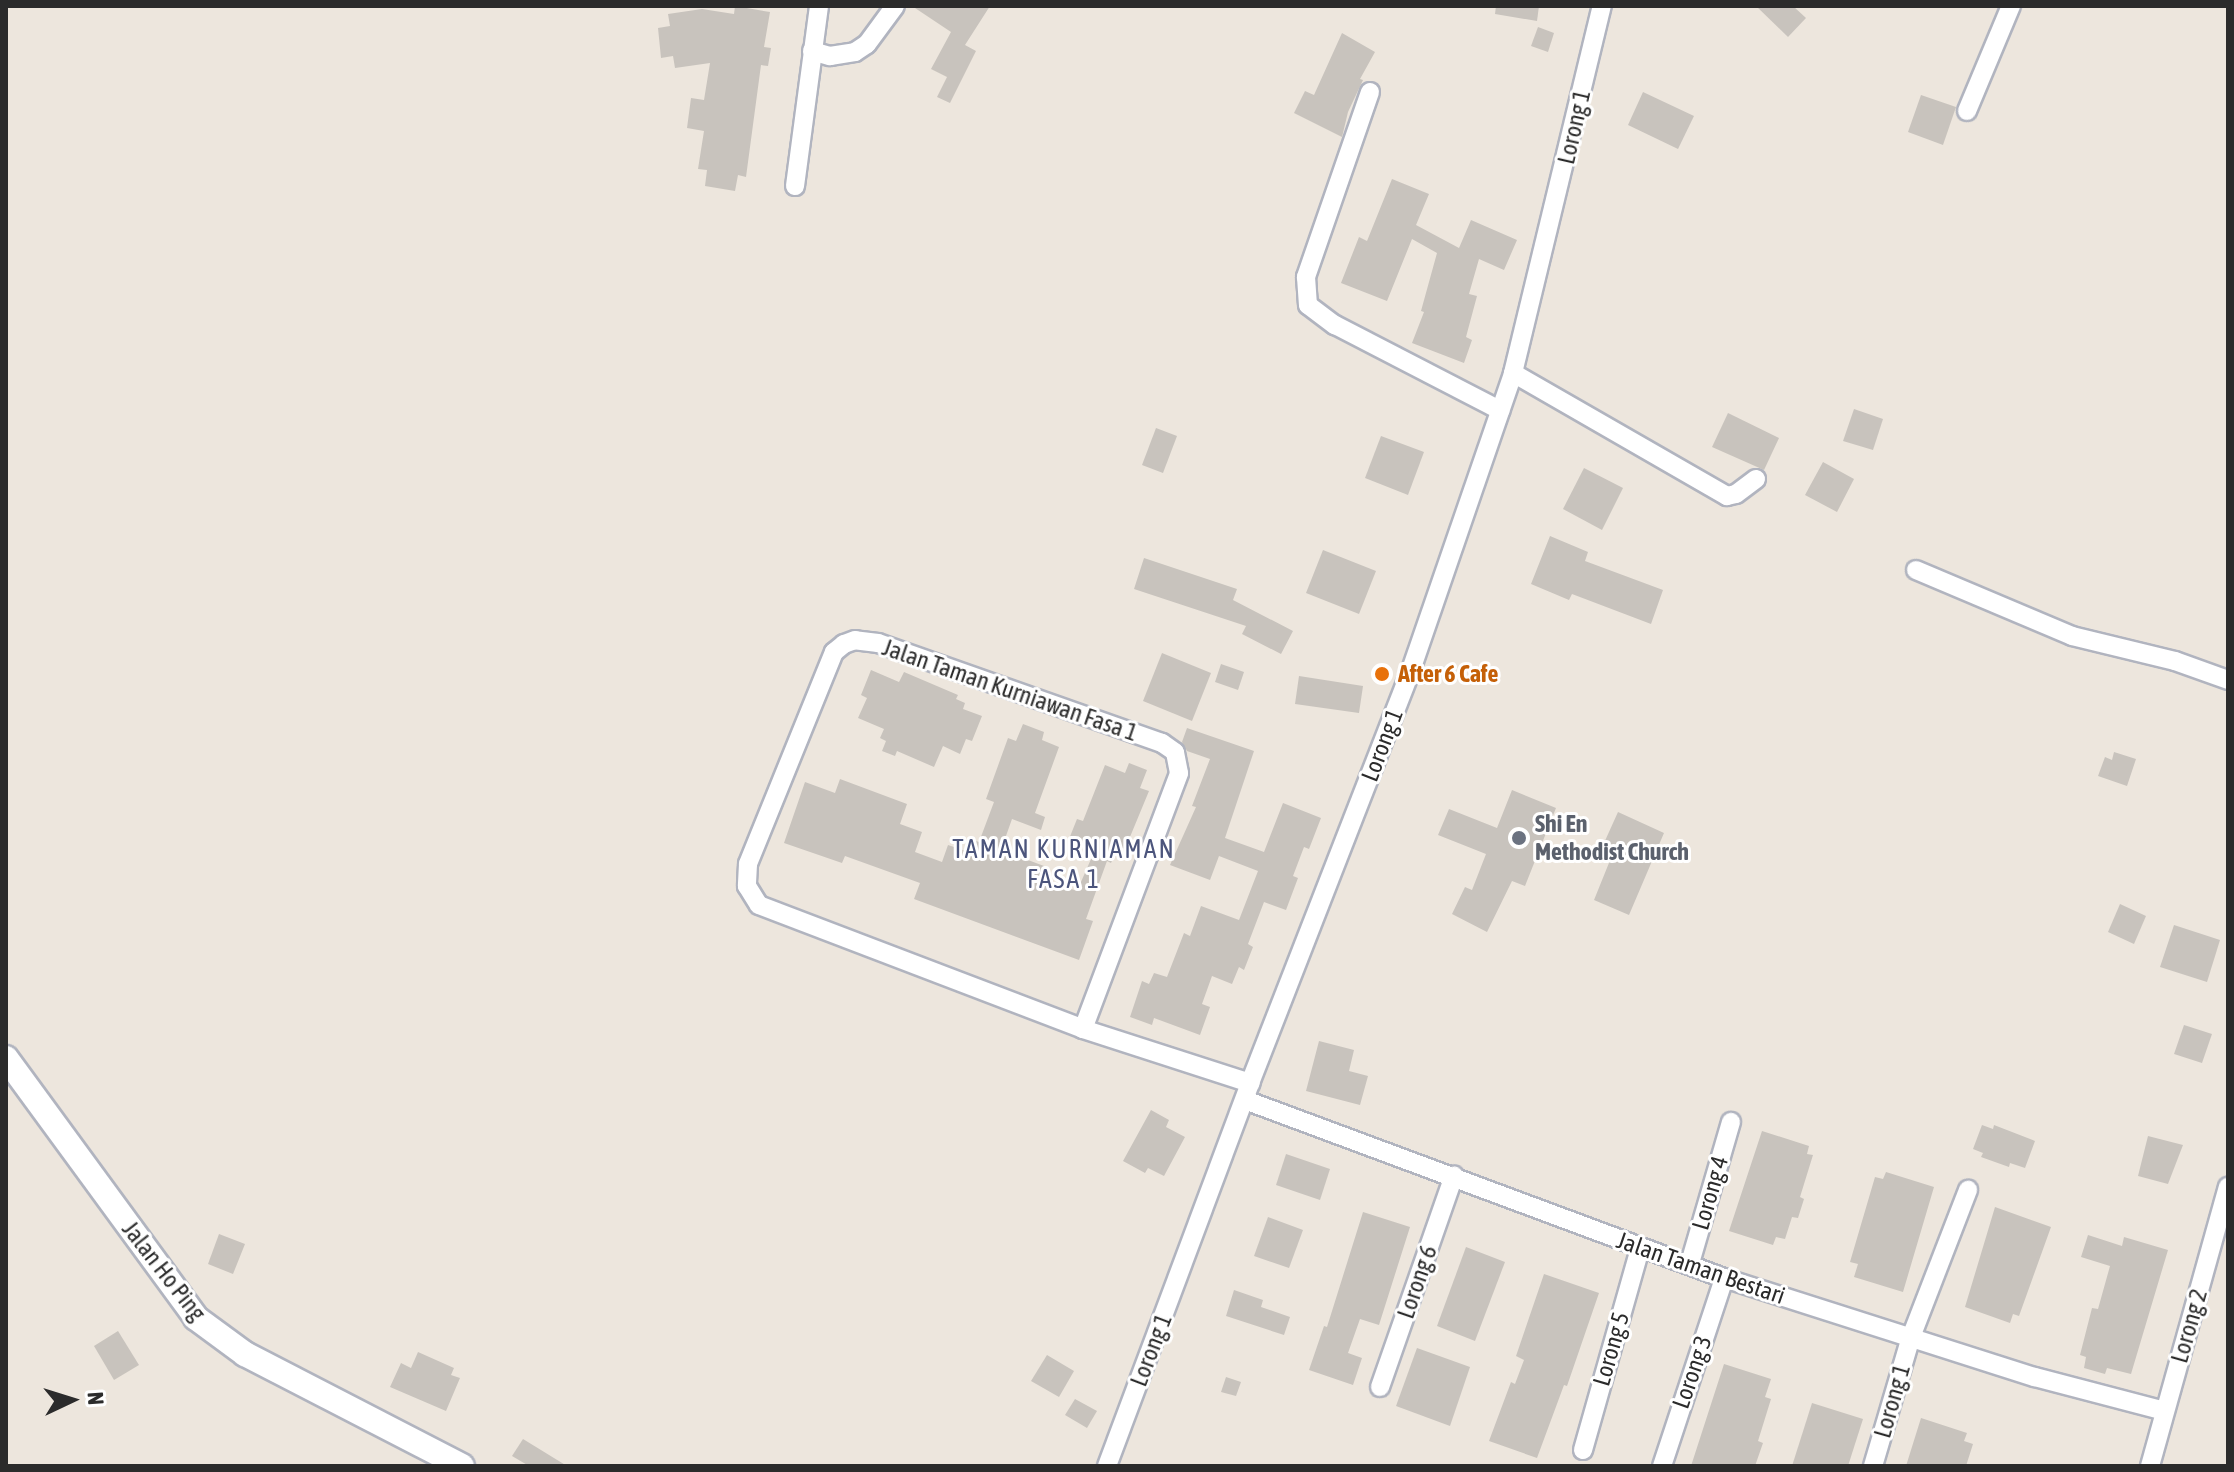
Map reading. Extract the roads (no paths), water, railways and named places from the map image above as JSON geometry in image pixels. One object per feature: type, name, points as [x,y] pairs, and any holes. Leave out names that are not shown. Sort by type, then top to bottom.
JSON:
[{"type":"street","points":[[795,186],[819,6]]},
{"type":"street","points":[[812,51],[830,56],[855,52],[867,44],[895,6]]},
{"type":"street","name":"Lorong 1","points":[[1107,1466],[1411,670],[1513,373],[1602,6]]},
{"type":"street","points":[[1967,111],[2011,6]]},
{"type":"street","points":[[1370,92],[1306,277],[1308,305],[1335,325],[1500,410]]},
{"type":"street","points":[[1513,373],[1727,496],[1736,494],[1756,479]]},
{"type":"street","points":[[1916,570],[2072,636],[2175,661],[2228,680]]},
{"type":"street","name":"Jalan Taman Kurniawan Fasa 1","points":[[1083,1029],[1179,773],[1175,752],[1162,743],[878,643],[855,640],[844,644],[834,652],[748,864],[746,875],[752,896],[769,911],[1083,1029],[1248,1091]]},
{"type":"street","name":"Jalan Ho Ping","points":[[6,1058],[196,1318],[245,1354],[462,1466]]},
{"type":"street","name":"Jalan Taman Bestari","points":[[1248,1091],[1454,1176],[1724,1278],[2035,1377],[2165,1411]]},
{"type":"street","name":"Lorong 4","points":[[1690,1263],[1731,1122]]},
{"type":"street","name":"Lorong 6","points":[[1380,1387],[1454,1176]]},
{"type":"street","name":"Lorong 2","points":[[2150,1466],[2228,1187]]},
{"type":"street","points":[[1911,1337],[1968,1190]]},
{"type":"street","name":"Lorong 5","points":[[1583,1450],[1640,1248]]},
{"type":"street","name":"Lorong 3","points":[[1662,1466],[1724,1278]]},
{"type":"street","name":"Lorong 1","points":[[1873,1466],[1911,1337]]},
{"type":"place","name":"After 6 Cafe","points":[[1382,674]]},
{"type":"place","name":"Shi En Methodist Church","points":[[1519,838]]},
{"type":"district","name":"TAMAN KURNIAMAN FASA 1","points":[[1064,865]]}]
